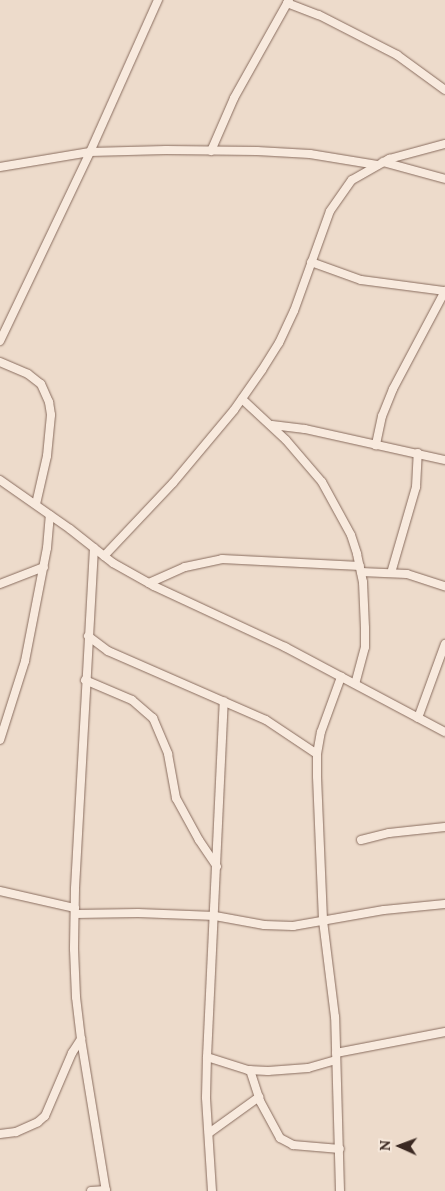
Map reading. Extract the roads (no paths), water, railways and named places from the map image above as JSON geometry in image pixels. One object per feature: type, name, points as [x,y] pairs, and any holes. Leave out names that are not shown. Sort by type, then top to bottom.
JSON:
[{"type":"street","points":[[0,341],[90,152],[158,0]]},
{"type":"street","points":[[211,150],[234,98],[288,2],[319,15],[398,55],[445,90]]},
{"type":"street","points":[[104,556],[173,483],[242,399],[279,343],[294,311],[330,211],[352,180],[380,163],[423,148],[445,144]]},
{"type":"street","points":[[0,166],[90,152],[211,150],[310,154],[380,163],[445,179]]},
{"type":"street","points":[[311,262],[361,280],[445,291],[393,389],[382,416],[376,445]]},
{"type":"street","points":[[0,362],[28,374],[41,384],[49,402],[51,415],[47,456],[36,504]]},
{"type":"street","points":[[242,399],[272,425],[322,482],[351,535],[360,569],[365,647],[355,684]]},
{"type":"street","points":[[272,425],[305,429],[445,460]]},
{"type":"street","points":[[391,573],[414,496],[418,453]]},
{"type":"street","points":[[0,480],[36,504],[104,556],[149,583],[285,648],[445,732]]},
{"type":"street","points":[[0,740],[25,661],[44,567],[50,515]]},
{"type":"street","points":[[91,1191],[106,1190],[81,1039],[76,997],[75,911],[85,680],[94,548]]},
{"type":"street","points":[[149,583],[185,567],[222,560],[407,574],[445,586]]},
{"type":"street","points":[[0,584],[44,567]]},
{"type":"street","points":[[88,636],[108,651],[266,720],[317,754]]},
{"type":"street","points":[[418,718],[445,644]]},
{"type":"street","points":[[340,1191],[335,1017],[324,920],[317,754],[330,704],[341,677]]},
{"type":"street","points":[[85,680],[132,700],[152,718],[168,754],[176,798],[199,840],[217,866]]},
{"type":"street","points":[[212,1191],[207,1057],[215,916],[220,743],[224,701]]},
{"type":"street","points":[[361,840],[389,832],[445,827]]},
{"type":"street","points":[[0,891],[75,911],[215,916],[264,925],[293,926],[384,910],[445,904]]},
{"type":"street","points":[[207,1057],[250,1070],[288,1071],[336,1056],[445,1032]]},
{"type":"street","points":[[0,1134],[16,1132],[38,1122],[45,1116],[72,1053],[81,1039]]},
{"type":"street","points":[[250,1070],[259,1097],[274,1129],[286,1142],[310,1148],[340,1149]]},
{"type":"street","points":[[209,1133],[259,1097]]}]
